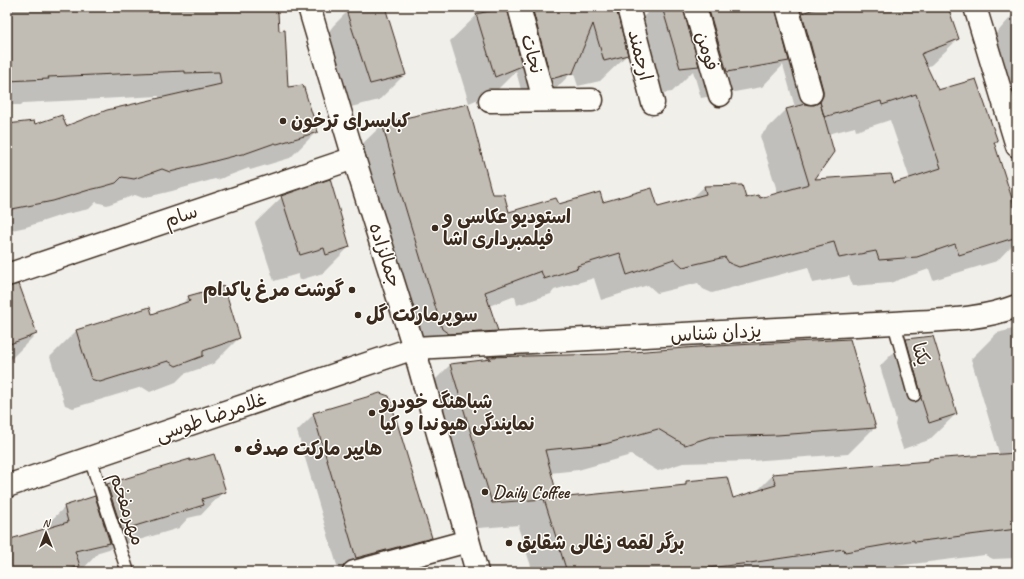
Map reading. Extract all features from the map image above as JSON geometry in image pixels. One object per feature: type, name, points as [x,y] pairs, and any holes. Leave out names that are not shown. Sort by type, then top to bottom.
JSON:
[{"type":"street","name":"جمالزاده","points":[[309,7],[354,158],[414,348],[478,572]]},
{"type":"street","name":"نجات","points":[[519,7],[544,100]]},
{"type":"street","name":"ارجمند","points":[[628,7],[653,103]]},
{"type":"street","name":"فومن","points":[[695,7],[720,95]]},
{"type":"street","points":[[787,7],[811,93]]},
{"type":"street","points":[[975,7],[1017,146]]},
{"type":"street","name":"نجات","points":[[490,101],[592,100]]},
{"type":"street","name":"سام","points":[[7,275],[354,158]]},
{"type":"street","name":"یزدان شناس","points":[[414,348],[973,318],[1017,306]]},
{"type":"street","name":"غلامرضا طوسی","points":[[7,486],[414,348]]},
{"type":"street","points":[[354,572],[468,541]]},
{"type":"lane","name":"یکتا","points":[[894,323],[914,395]]},
{"type":"lane","name":"مهرمفخم","points":[[90,458],[128,572]]},
{"type":"building","points":[[7,7],[272,7],[278,13],[279,31],[285,30],[288,87],[303,85],[318,132],[277,144],[275,143],[244,154],[170,172],[162,169],[134,179],[122,177],[116,183],[53,201],[7,210],[7,124],[34,121],[35,124],[62,115],[66,126],[107,110],[221,84],[219,72],[185,73],[185,71],[48,77],[49,79],[7,81]]},
{"type":"building","points":[[345,7],[385,7],[406,75],[370,84]]},
{"type":"building","points":[[507,7],[522,66],[495,77],[476,14]]},
{"type":"building","points":[[532,7],[616,7],[628,55],[604,61],[593,24],[573,73],[551,79]]},
{"type":"building","points":[[662,7],[683,7],[699,66],[680,68]]},
{"type":"building","points":[[708,7],[775,7],[789,61],[727,72]]},
{"type":"building","points":[[820,7],[948,7],[959,39],[921,54],[938,90],[976,79],[998,142],[994,142],[1017,214],[1017,237],[959,255],[955,244],[917,257],[879,260],[876,251],[839,258],[834,242],[739,267],[729,263],[725,257],[683,267],[674,259],[627,275],[620,253],[577,266],[578,268],[544,279],[541,271],[485,292],[498,331],[449,334],[442,329],[403,200],[382,123],[468,104],[492,194],[504,194],[509,212],[556,198],[559,204],[600,192],[603,202],[652,188],[658,207],[706,194],[704,186],[742,185],[746,198],[758,195],[760,198],[809,184],[786,109],[805,104],[814,105],[820,102],[823,96],[823,90],[802,13]],"holes":[[[916,94],[941,168],[894,183],[891,174],[815,179],[834,152],[824,117],[881,101],[882,105]]]},
{"type":"building","points":[[330,179],[350,247],[326,255],[324,248],[300,255],[281,196]]},
{"type":"building","points":[[19,284],[37,334],[7,345],[7,287]]},
{"type":"building","points":[[224,286],[240,338],[203,351],[203,356],[176,366],[168,361],[100,382],[91,379],[76,330],[150,307],[152,314],[190,301],[188,296]]},
{"type":"building","points":[[933,336],[957,414],[929,423],[906,339]]},
{"type":"building","points":[[850,339],[876,428],[777,435],[710,437],[685,445],[658,429],[605,444],[545,450],[558,498],[686,485],[686,481],[727,477],[733,498],[776,485],[772,474],[929,461],[929,459],[1017,453],[1017,529],[914,542],[914,540],[845,552],[844,549],[708,568],[659,572],[615,572],[613,568],[598,572],[567,572],[544,499],[492,503],[450,364],[491,359],[487,357],[607,354],[698,347]]},
{"type":"building","points":[[380,393],[389,396],[432,538],[356,558],[313,413]]},
{"type":"building","points":[[214,454],[226,492],[202,499],[204,505],[122,530],[107,484],[190,459],[190,461]]},
{"type":"building","points":[[95,496],[110,543],[75,551],[80,566],[61,572],[7,572],[7,540],[68,522],[64,506]]},
{"type":"place","name":"کبابسرای ترخون","points":[[283,121]]},
{"type":"place","name":"استودیو عکاسی و فیلمبرداری اشا","points":[[435,228]]},
{"type":"place","name":"گوشت مرغ پاکدام","points":[[352,290]]},
{"type":"place","name":"سوپرمارکت گل","points":[[358,315]]},
{"type":"place","name":"شباهنگ خودرو نمایندگی هیوندا و کیا","points":[[372,413]]},
{"type":"place","name":"هايپر ماركت صدف","points":[[238,449]]},
{"type":"place","name":"Daily Coffee","points":[[485,492]]},
{"type":"place","name":"برگر لقمه زغالی شقایق","points":[[509,543]]}]
